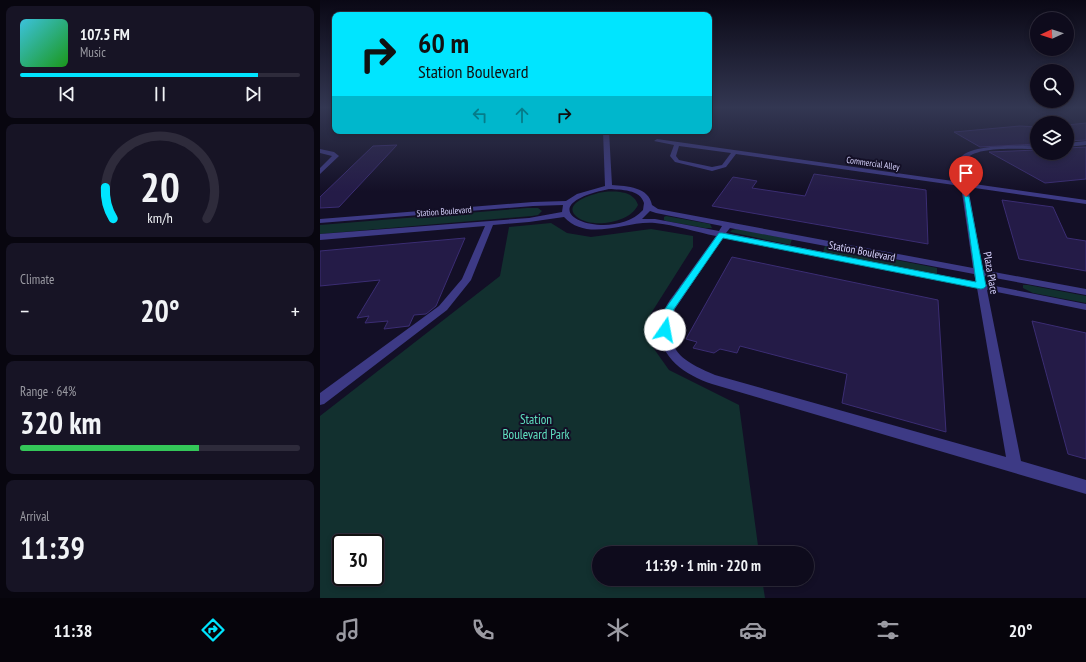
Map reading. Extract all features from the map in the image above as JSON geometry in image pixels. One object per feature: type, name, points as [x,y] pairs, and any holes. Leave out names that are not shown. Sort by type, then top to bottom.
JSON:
[{"type":"street","points":[[606,136],[609,187]]},
{"type":"street","name":"Commercial Alley","points":[[657,141],[1086,202]]},
{"type":"street","points":[[677,144],[673,156],[677,161],[712,169],[724,166],[735,152]]},
{"type":"street","points":[[1074,145],[1086,144]]},
{"type":"street","name":"Plaza Place","points":[[1016,466],[981,286],[961,165],[963,158],[968,154],[981,151],[1030,148]]},
{"type":"street","points":[[320,151],[332,153],[336,156],[320,172]]},
{"type":"street","points":[[566,214],[565,209],[568,203],[575,197],[585,192],[609,187],[630,189],[638,192],[648,200],[648,206],[641,216],[633,221]]},
{"type":"street","name":"Station Boulevard","points":[[320,221],[533,204],[568,203]]},
{"type":"street","name":"Station Boulevard","points":[[648,206],[658,212],[1086,292]]},
{"type":"street","name":"Station Boulevard","points":[[320,237],[529,220],[566,214],[571,220],[592,227],[606,227],[633,221],[655,221],[1086,307]]},
{"type":"street","points":[[320,400],[442,308],[466,280],[490,223]]},
{"type":"street","points":[[728,224],[722,235],[670,309],[664,322],[665,339],[669,350],[679,362],[693,371],[712,379],[1086,487]]},
{"type":"street","points":[[808,252],[813,241]]},
{"type":"green space","points":[[604,192],[629,194],[636,200],[638,205],[634,211],[619,220],[601,223],[584,221],[577,217],[573,212],[573,207],[576,203],[594,194]]},
{"type":"green space","points":[[538,208],[542,211],[538,215],[532,216],[320,234],[320,225]]},
{"type":"green space","points":[[666,216],[710,224],[712,228],[666,221],[664,220],[664,217]]},
{"type":"green space","name":"Station Boulevard Park","points":[[551,223],[567,233],[591,237],[651,229],[693,236],[693,247],[650,315],[647,339],[669,370],[739,405],[758,546],[592,546],[592,586],[763,586],[765,598],[320,598],[320,416],[500,276],[509,227]]},
{"type":"green space","points":[[736,229],[792,239],[790,245],[730,232]]},
{"type":"green space","points":[[825,246],[937,268],[937,274],[823,252]]},
{"type":"green space","points":[[1023,285],[1086,296],[1086,303],[1033,293],[1023,288]]},
{"type":"building","points":[[961,136],[1030,136],[1030,144],[980,147]]},
{"type":"building","points":[[1074,136],[1086,136],[1086,140],[1074,141]]},
{"type":"building","points":[[397,145],[339,207],[320,208],[320,197],[373,146]]},
{"type":"building","points":[[1086,147],[1086,179],[1045,183],[989,152],[1030,150],[1030,160],[1074,160],[1074,148]]},
{"type":"building","points":[[814,174],[926,190],[928,244],[712,206],[733,177],[757,181],[752,188],[805,196]]},
{"type":"building","points":[[1002,200],[1053,207],[1067,238],[1086,241],[1086,271],[1019,259]]},
{"type":"building","points":[[465,238],[436,306],[426,314],[414,315],[409,326],[384,329],[388,321],[365,323],[369,316],[357,318],[380,280],[320,286],[320,251]]},
{"type":"building","points":[[732,257],[938,300],[946,432],[842,403],[847,374],[740,346],[737,353],[720,349],[714,353],[693,348],[697,342],[686,339]]},
{"type":"building","points":[[1032,321],[1086,333],[1086,459],[1068,454]]},
{"type":"route","points":[[665,330],[664,322],[670,309],[722,235],[981,286],[966,197]]}]
